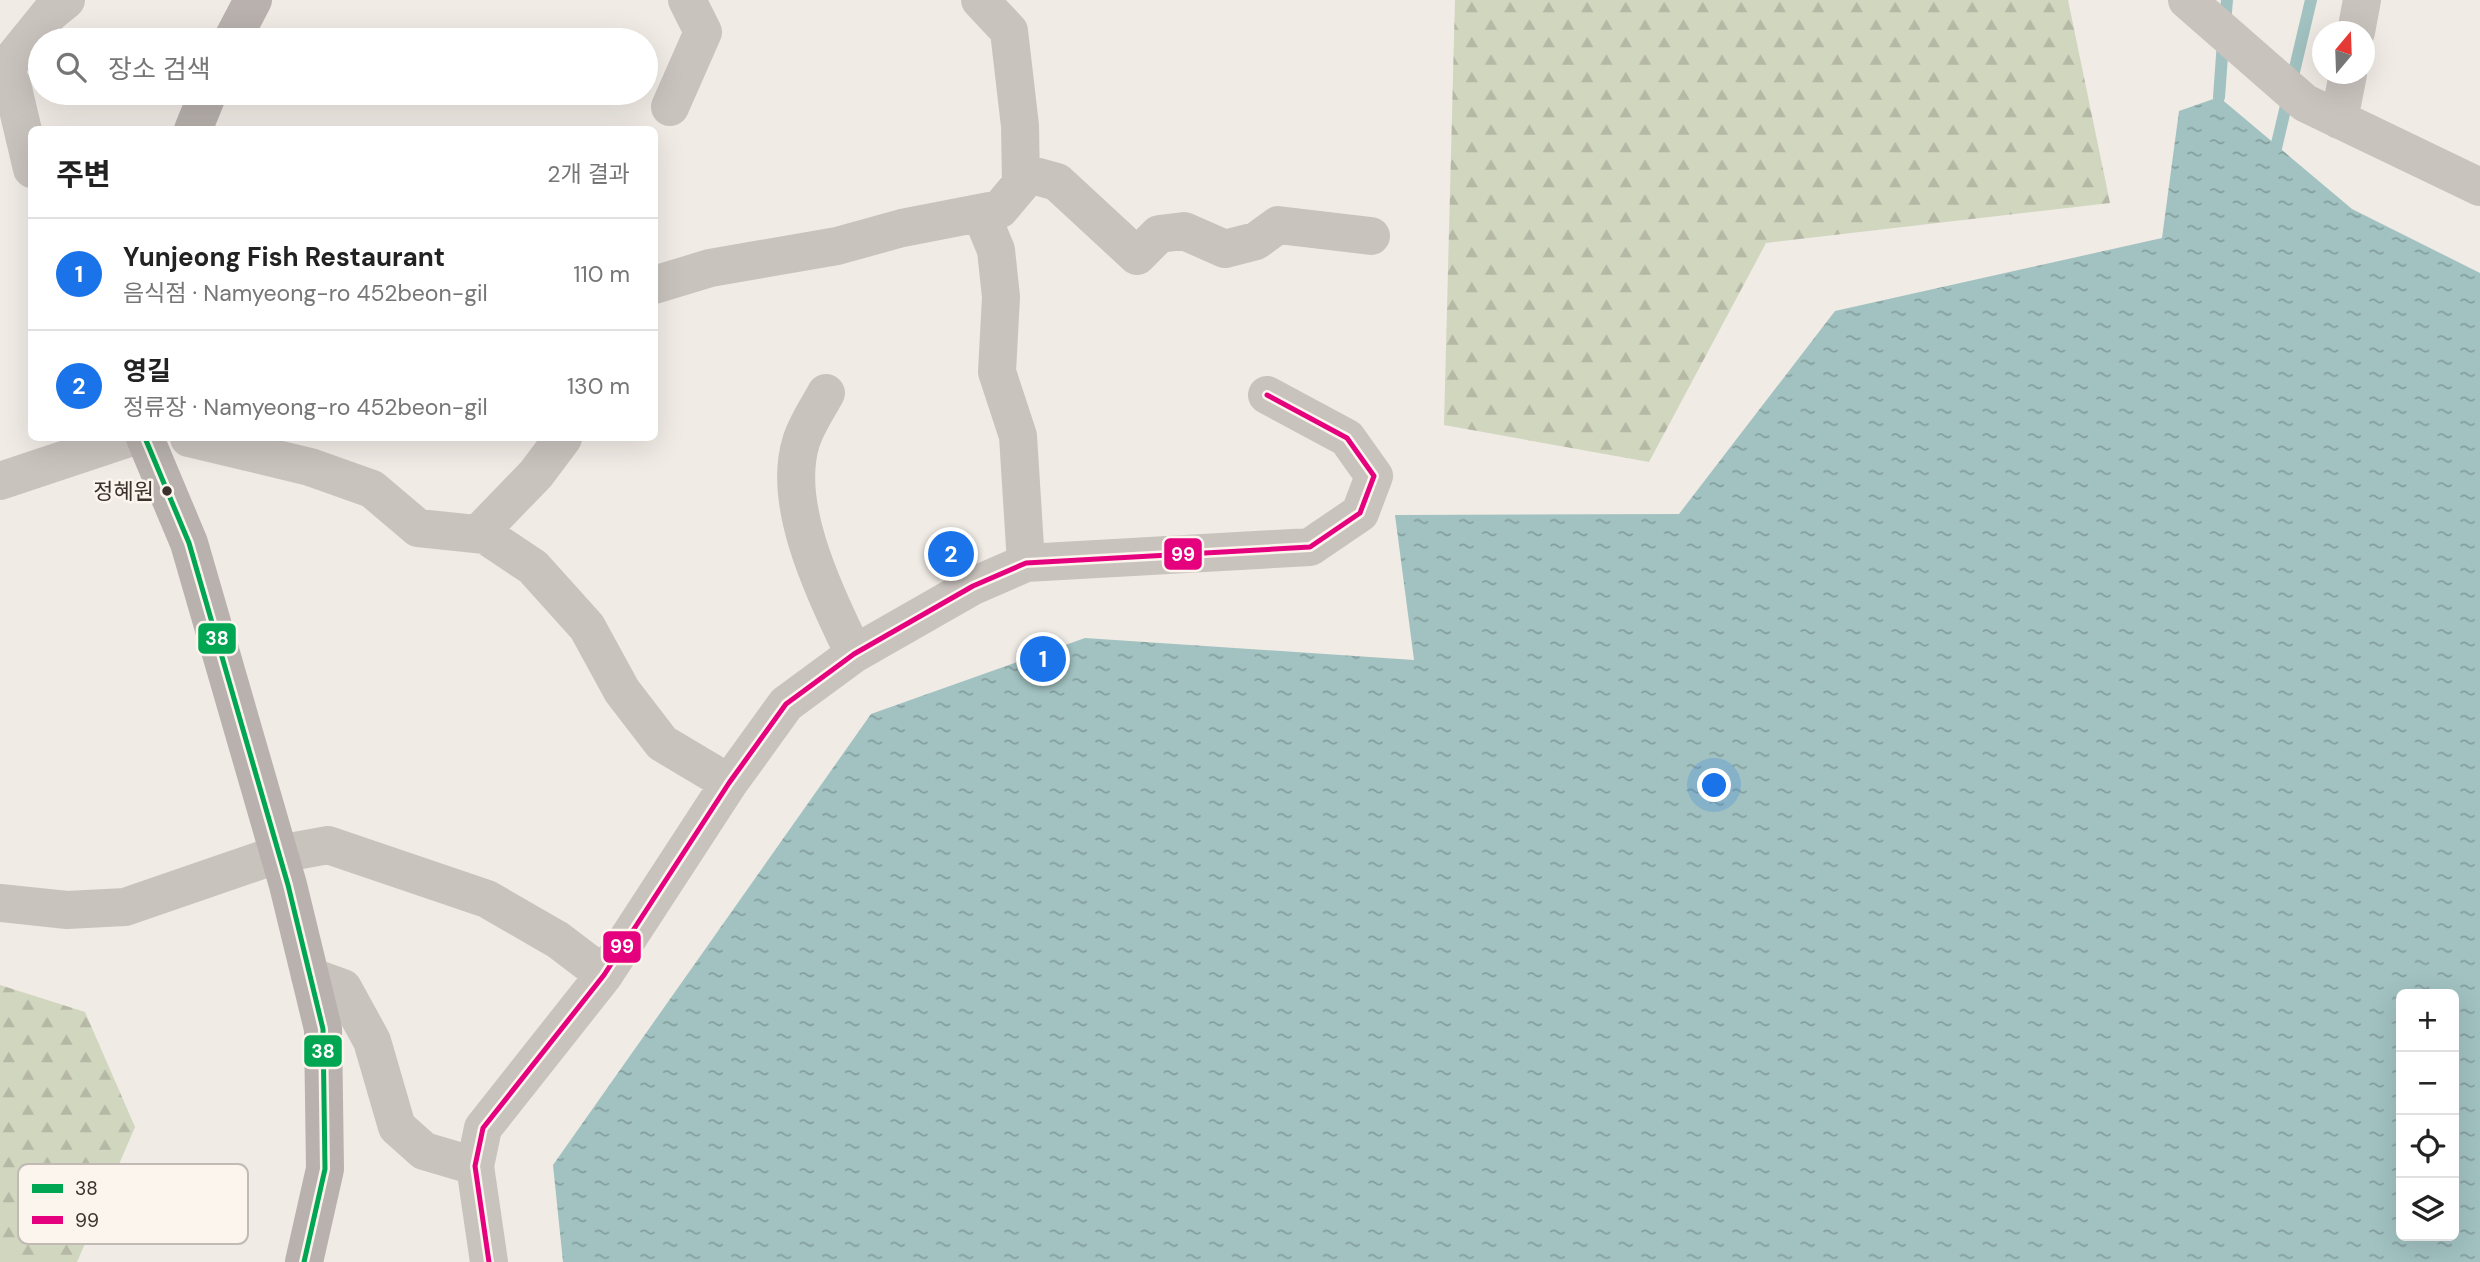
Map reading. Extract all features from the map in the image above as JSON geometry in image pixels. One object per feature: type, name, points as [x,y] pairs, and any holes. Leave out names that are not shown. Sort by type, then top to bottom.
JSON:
[{"type":"main road","points":[[238,28],[253,0]]},
{"type":"main road","points":[[195,126],[203,105]]},
{"type":"main road","points":[[146,441],[189,543],[279,854],[323,1029],[325,1169],[304,1262]]},
{"type":"street","points":[[37,28],[66,0]]},
{"type":"street","points":[[670,107],[703,32],[687,0]]},
{"type":"street","points":[[658,284],[710,268],[837,246],[902,228],[1000,209],[1021,184],[1020,125],[1009,31],[980,0]]},
{"type":"street","points":[[2187,0],[2305,103],[2480,187]]},
{"type":"street","points":[[2358,21],[2362,0]]},
{"type":"street","points":[[28,38],[1,69],[12,84],[28,152]]},
{"type":"street","points":[[2339,120],[2346,84]]},
{"type":"street","points":[[1021,173],[1057,182],[1137,256],[1159,234],[1184,231],[1225,249],[1256,241],[1278,225],[1371,236]]},
{"type":"street","points":[[981,214],[996,250],[1001,297],[998,372],[1018,436],[1026,563]]},
{"type":"street","points":[[826,393],[801,441],[796,485],[814,568],[854,654]]},
{"type":"street","points":[[489,1262],[475,1166],[483,1128],[604,975],[729,783],[786,704],[854,654],[973,586],[1026,563],[1310,547],[1360,513],[1374,476],[1347,438],[1267,395]]},
{"type":"street","points":[[0,481],[120,441]]},
{"type":"street","points":[[202,441],[310,467],[372,489],[418,528],[485,535],[533,567],[587,627],[622,691],[662,743],[729,783]]},
{"type":"street","points":[[478,534],[536,474],[562,441]]},
{"type":"street","points":[[0,903],[67,910],[125,907],[279,854],[328,845],[487,899],[558,940],[604,975]]},
{"type":"street","points":[[310,976],[343,988],[372,1041],[397,1127],[424,1151],[475,1166]]},
{"type":"green space","points":[[1455,0],[2068,0],[2110,203],[1766,243],[1649,462],[1444,425]]},
{"type":"green space","points":[[0,985],[85,1012],[135,1127],[119,1164],[18,1164],[18,1244],[85,1244],[77,1262],[0,1262]]},
{"type":"water","points":[[2219,97],[2352,209],[2480,273],[2480,1262],[563,1262],[553,1165],[871,714],[1085,638],[1414,660],[1395,515],[1679,514],[1835,311],[2162,238],[2179,111]]},
{"type":"waterway","points":[[2225,24],[2227,0]]},
{"type":"waterway","points":[[2276,148],[2311,0]]},
{"type":"waterway","points":[[2219,97],[2223,42]]},
{"type":"transit line","name":"99","points":[[489,1262],[475,1166],[483,1128],[604,975],[729,783],[786,704],[854,654],[973,586],[1026,563],[1310,547],[1360,513],[1374,476],[1347,438],[1267,395]]},
{"type":"transit line","name":"38","points":[[146,441],[189,543],[288,885],[323,1029],[325,1169],[304,1262]]},
{"type":"place","name":"정혜원","points":[[167,491]]},
{"type":"place","name":"영길","points":[[951,554]]},
{"type":"place","name":"Yunjeong Fish Restaurant","points":[[1043,659]]}]
